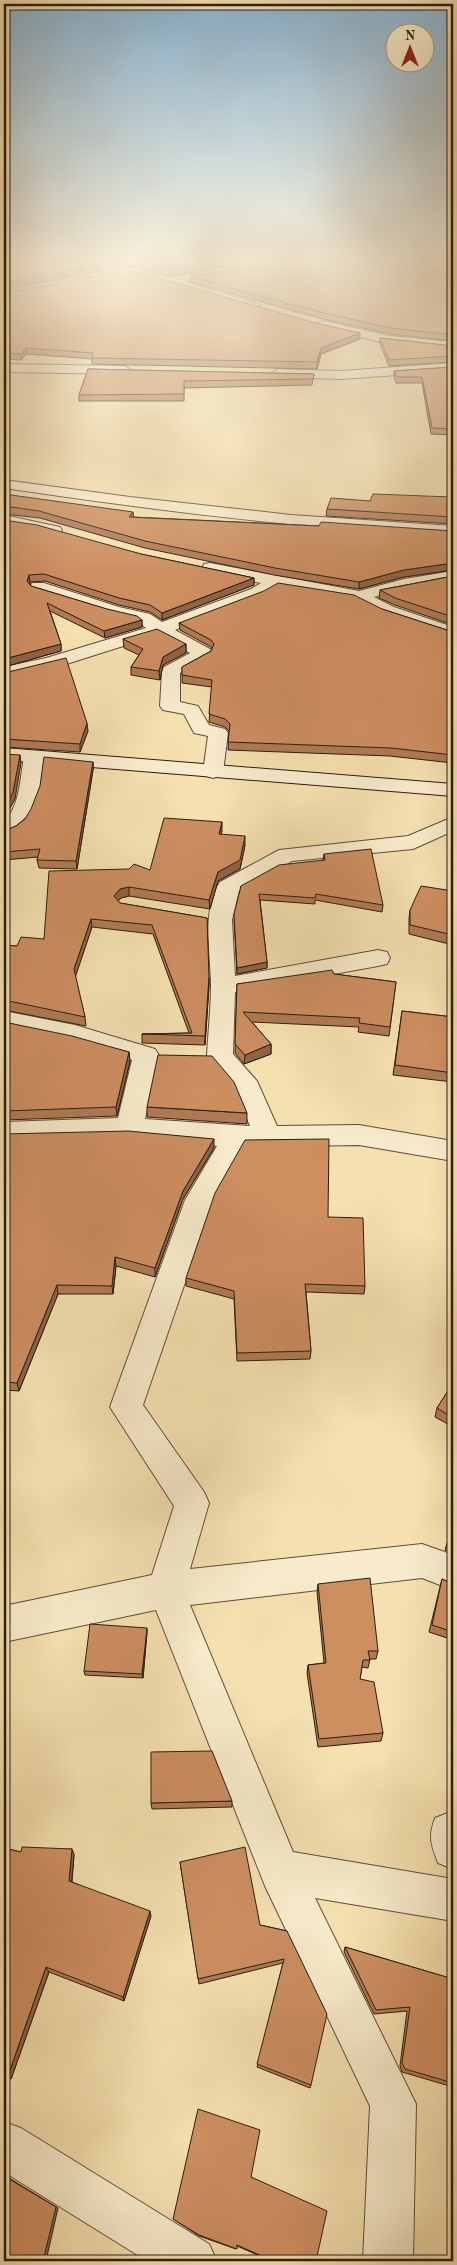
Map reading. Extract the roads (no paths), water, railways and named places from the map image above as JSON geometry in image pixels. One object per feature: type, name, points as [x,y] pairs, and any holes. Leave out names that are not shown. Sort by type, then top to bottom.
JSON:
[{"type":"street","points":[[262,373],[341,375],[453,367]]},
{"type":"street","points":[[4,368],[134,371]]},
{"type":"street","points":[[4,484],[130,502],[291,520],[453,530]]},
{"type":"street","points":[[4,520],[67,533]]},
{"type":"street","points":[[198,566],[274,582],[359,596],[388,611],[453,633]]},
{"type":"street","points":[[359,596],[404,584],[453,576]]},
{"type":"street","points":[[4,673],[50,663],[160,629],[257,593],[274,582]]},
{"type":"street","points":[[38,587],[114,611],[144,618],[204,653],[170,671],[170,706],[191,710],[200,729],[218,733],[213,772]]},
{"type":"street","points":[[4,754],[453,790]]},
{"type":"street","points":[[4,830],[9,828],[22,813],[34,757]]},
{"type":"street","points":[[388,2261],[393,2104],[280,1871],[166,1590],[192,1503],[126,1407],[199,1200],[252,1137],[248,1088],[220,1056],[223,986],[211,919],[228,887],[287,855],[413,842],[453,823]]},
{"type":"street","points":[[223,986],[378,958]]},
{"type":"street","points":[[4,1020],[75,1034],[146,1055],[220,1056]]},
{"type":"street","points":[[128,1128],[146,1055]]},
{"type":"street","points":[[4,1132],[128,1128],[252,1137],[359,1135],[453,1151]]},
{"type":"street","points":[[4,1624],[166,1590],[422,1561],[453,1572]]},
{"type":"street","points":[[453,1832],[450,1833],[453,1848]]},
{"type":"street","points":[[280,1871],[453,1900]]},
{"type":"street","points":[[4,2145],[192,2261]]}]
